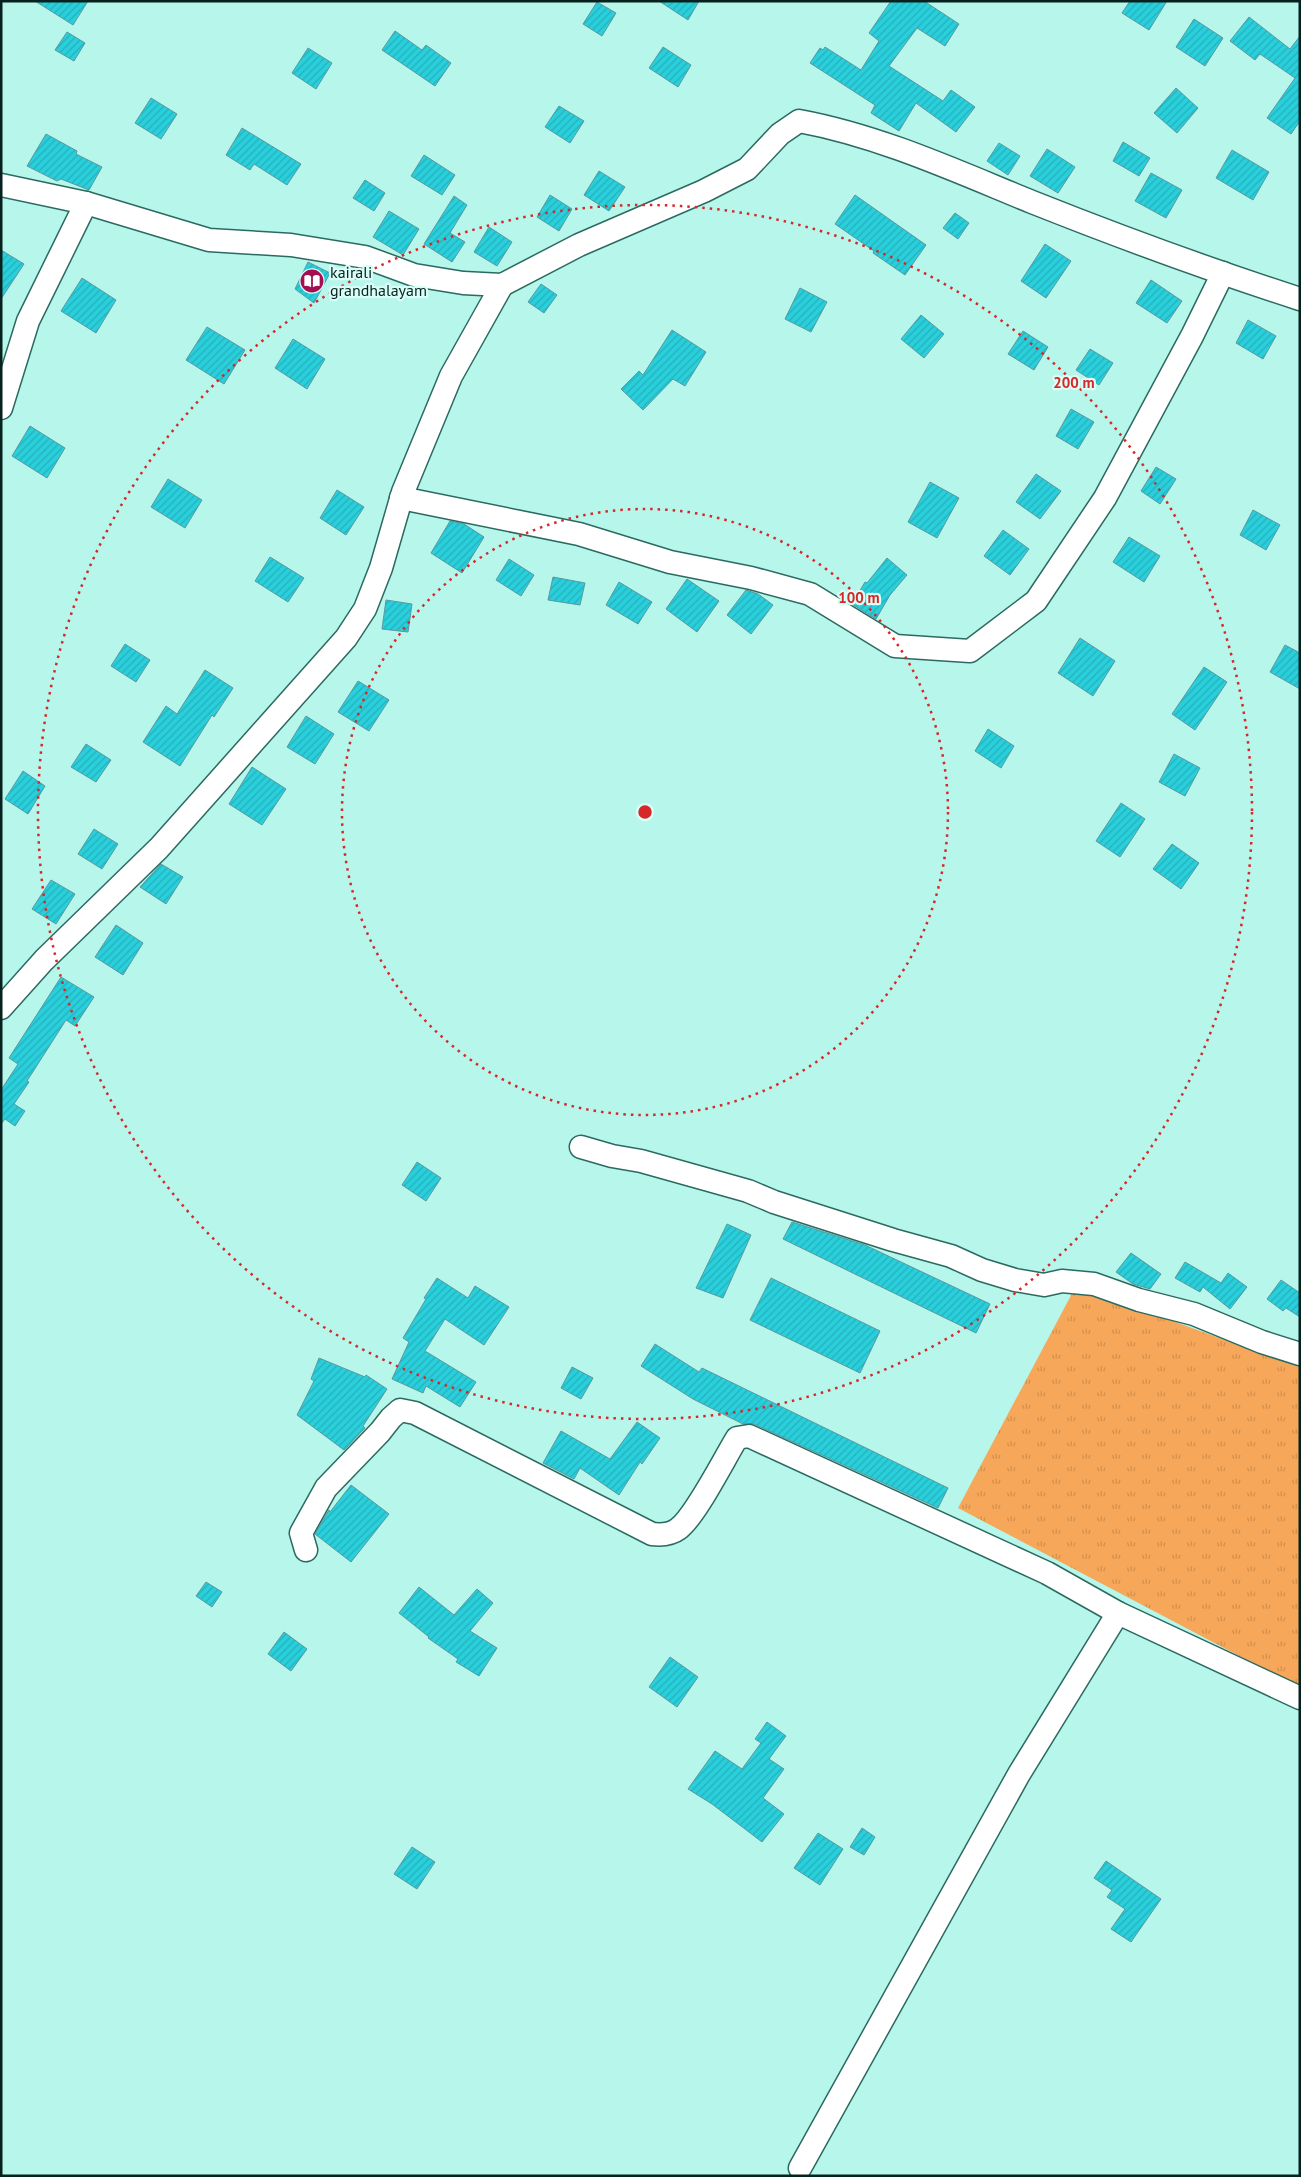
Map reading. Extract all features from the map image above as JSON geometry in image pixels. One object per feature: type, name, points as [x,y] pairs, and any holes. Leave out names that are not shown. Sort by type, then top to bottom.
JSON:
[{"type":"street","points":[[1,185],[86,203],[209,240],[290,245],[365,257],[414,275],[502,285],[579,245],[704,191],[747,169],[780,134],[799,121],[838,128],[940,164],[1034,203],[1223,273],[1300,299]]},
{"type":"street","points":[[1,408],[28,321],[86,203]]},
{"type":"street","points":[[401,498],[579,534],[670,562],[752,578],[810,594],[895,646],[970,651],[1036,601],[1105,498],[1192,336],[1223,273]]},
{"type":"street","points":[[1,1008],[44,960],[159,848],[346,638],[365,609],[381,568],[401,498],[451,376],[502,285]]},
{"type":"street","points":[[581,1147],[612,1156],[641,1161],[748,1191],[774,1202],[893,1240],[951,1256],[982,1270],[1014,1280],[1044,1285],[1062,1281],[1094,1284],[1139,1300],[1194,1314],[1262,1342],[1300,1354]]},
{"type":"street","points":[[306,1550],[300,1532],[326,1488],[400,1410],[415,1412],[652,1534],[664,1535],[678,1530],[690,1516],[737,1438],[749,1436],[1048,1573],[1118,1614],[1300,1698]]},
{"type":"street","points":[[800,2168],[1019,1774],[1118,1614]]},
{"type":"green space","points":[[1076,1286],[1300,1367],[1300,1688],[958,1508]]},
{"type":"building","points":[[35,1],[88,1],[73,25]]},
{"type":"building","points":[[659,1],[699,1],[688,20]]},
{"type":"building","points":[[891,1],[924,1],[959,24],[945,46],[917,28],[889,66],[943,101],[951,90],[975,107],[956,132],[916,103],[899,131],[871,113],[875,105],[810,63],[820,48],[823,50],[825,47],[861,70],[879,41],[869,33]]},
{"type":"building","points":[[1130,1],[1167,1],[1149,30],[1122,13]]},
{"type":"building","points":[[597,2],[616,13],[602,36],[583,24]]},
{"type":"building","points":[[1249,17],[1290,49],[1300,36],[1300,121],[1291,134],[1267,118],[1295,78],[1260,54],[1255,60],[1230,41]]},
{"type":"building","points":[[1194,19],[1223,38],[1205,66],[1176,47]]},
{"type":"building","points":[[395,31],[422,50],[426,45],[451,63],[435,86],[382,50]]},
{"type":"building","points":[[67,32],[85,43],[74,61],[55,50]]},
{"type":"building","points":[[663,47],[691,65],[678,87],[649,68]]},
{"type":"building","points":[[308,48],[332,63],[316,89],[292,73]]},
{"type":"building","points":[[1176,88],[1198,108],[1177,133],[1154,113]]},
{"type":"building","points":[[151,98],[177,114],[161,139],[135,123]]},
{"type":"building","points":[[559,106],[584,121],[570,143],[545,127]]},
{"type":"building","points":[[242,128],[301,164],[287,185],[254,164],[250,170],[226,155]]},
{"type":"building","points":[[46,134],[77,151],[76,154],[102,167],[89,190],[61,179],[57,181],[27,166]]},
{"type":"building","points":[[1123,142],[1150,158],[1139,176],[1113,161]]},
{"type":"building","points":[[999,143],[1020,156],[1008,175],[987,161]]},
{"type":"building","points":[[1047,149],[1075,167],[1058,193],[1030,176]]},
{"type":"building","points":[[1232,150],[1269,172],[1253,200],[1216,178]]},
{"type":"building","points":[[424,155],[455,175],[442,195],[411,176]]},
{"type":"building","points":[[599,171],[625,187],[609,211],[584,195]]},
{"type":"building","points":[[1151,173],[1182,190],[1166,218],[1135,201]]},
{"type":"building","points":[[365,180],[385,193],[374,211],[353,198]]},
{"type":"building","points":[[550,195],[572,209],[559,231],[537,217]]},
{"type":"building","points":[[855,195],[926,245],[905,275],[835,224]]},
{"type":"building","points":[[454,196],[467,205],[450,233],[465,242],[452,262],[424,244]]},
{"type":"building","points":[[389,211],[419,229],[403,255],[373,237]]},
{"type":"building","points":[[955,213],[969,223],[958,239],[943,228]]},
{"type":"building","points":[[489,227],[512,242],[497,266],[474,252]]},
{"type":"building","points":[[1045,244],[1071,261],[1046,298],[1021,281]]},
{"type":"building","points":[[1,250],[24,264],[1,299]]},
{"type":"building","name":"kairali grandhalayam","points":[[308,262],[330,273],[314,303],[295,289]]},
{"type":"building","points":[[82,278],[116,300],[96,333],[61,311]]},
{"type":"building","points":[[1151,280],[1182,301],[1167,323],[1136,303]]},
{"type":"building","points":[[541,284],[557,295],[544,313],[528,302]]},
{"type":"building","points":[[800,288],[827,302],[811,332],[785,319]]},
{"type":"building","points":[[921,315],[944,334],[924,358],[901,339]]},
{"type":"building","points":[[1248,320],[1276,336],[1263,359],[1236,343]]},
{"type":"building","points":[[207,327],[245,350],[224,384],[186,360]]},
{"type":"building","points":[[672,330],[706,352],[685,386],[673,379],[643,410],[621,389],[639,371],[643,375]]},
{"type":"building","points":[[1023,331],[1048,347],[1034,370],[1008,354]]},
{"type":"building","points":[[293,339],[325,359],[307,389],[275,368]]},
{"type":"building","points":[[1090,349],[1113,363],[1099,385],[1076,370]]},
{"type":"building","points":[[1071,409],[1094,422],[1078,449],[1056,436]]},
{"type":"building","points":[[30,426],[65,448],[47,478],[12,456]]},
{"type":"building","points":[[1156,467],[1176,479],[1160,504],[1141,491]]},
{"type":"building","points":[[1036,474],[1061,491],[1040,519],[1016,502]]},
{"type":"building","points":[[168,479],[202,500],[185,528],[151,507]]},
{"type":"building","points":[[930,482],[959,498],[937,538],[908,522]]},
{"type":"building","points":[[337,490],[364,507],[346,535],[320,518]]},
{"type":"building","points":[[1253,510],[1280,525],[1266,550],[1240,535]]},
{"type":"building","points":[[450,521],[464,524],[484,537],[462,573],[431,553]]},
{"type":"building","points":[[1003,530],[1029,549],[1010,575],[984,556]]},
{"type":"building","points":[[1129,537],[1160,556],[1144,582],[1113,562]]},
{"type":"building","points":[[270,557],[304,578],[288,602],[255,581]]},
{"type":"building","points":[[887,558],[907,575],[890,595],[876,619],[852,604],[865,582],[867,583]]},
{"type":"building","points":[[509,559],[534,575],[521,596],[496,580]]},
{"type":"building","points":[[553,577],[585,583],[580,605],[548,600]]},
{"type":"building","points":[[687,579],[719,601],[697,632],[666,609]]},
{"type":"building","points":[[619,582],[652,602],[638,624],[606,605]]},
{"type":"building","points":[[746,590],[758,594],[773,605],[751,634],[727,615]]},
{"type":"building","points":[[386,600],[412,604],[408,632],[382,629]]},
{"type":"building","points":[[1080,638],[1115,661],[1093,696],[1058,673]]},
{"type":"building","points":[[125,644],[150,660],[136,682],[111,666]]},
{"type":"building","points":[[1285,645],[1300,653],[1300,689],[1270,672]]},
{"type":"building","points":[[1204,667],[1227,682],[1195,730],[1172,714]]},
{"type":"building","points":[[205,670],[233,688],[214,717],[212,715],[180,766],[143,742],[166,706],[177,714]]},
{"type":"building","points":[[358,681],[389,700],[369,731],[338,712]]},
{"type":"building","points":[[306,716],[334,734],[315,764],[287,747]]},
{"type":"building","points":[[988,729],[1014,746],[1001,768],[975,751]]},
{"type":"building","points":[[86,744],[111,760],[96,782],[71,767]]},
{"type":"building","points":[[1174,754],[1200,768],[1185,796],[1159,782]]},
{"type":"building","points":[[252,767],[286,789],[262,825],[229,804]]},
{"type":"building","points":[[23,771],[45,786],[28,814],[5,799]]},
{"type":"building","points":[[1121,803],[1145,819],[1120,857],[1096,841]]},
{"type":"building","points":[[94,829],[118,844],[102,869],[78,854]]},
{"type":"building","points":[[1172,844],[1199,863],[1181,889],[1153,869]]},
{"type":"building","points":[[161,864],[183,877],[166,904],[140,887]]},
{"type":"building","points":[[51,880],[75,894],[56,924],[32,909]]},
{"type":"building","points":[[116,925],[143,943],[123,975],[95,957]]},
{"type":"building","points":[[61,977],[94,997],[75,1026],[66,1020],[27,1081],[29,1082],[14,1104],[25,1111],[15,1126],[5,1119],[1,1124],[1,1090],[18,1064],[9,1058]]},
{"type":"building","points":[[417,1162],[441,1178],[426,1201],[402,1185]]},
{"type":"building","points":[[792,1222],[865,1245],[990,1304],[976,1333],[783,1239]]},
{"type":"building","points":[[727,1224],[751,1235],[723,1298],[696,1288]]},
{"type":"building","points":[[1131,1253],[1161,1274],[1150,1289],[1133,1284],[1116,1272]]},
{"type":"building","points":[[1185,1262],[1221,1283],[1228,1273],[1247,1287],[1230,1309],[1203,1287],[1200,1292],[1175,1278]]},
{"type":"building","points":[[437,1278],[468,1298],[475,1286],[509,1307],[484,1345],[445,1319],[425,1351],[476,1382],[460,1407],[426,1386],[423,1393],[392,1379],[409,1342],[403,1338]]},
{"type":"building","points":[[771,1278],[880,1331],[860,1373],[750,1320]]},
{"type":"building","points":[[1281,1280],[1300,1293],[1300,1317],[1286,1308],[1283,1311],[1267,1299]]},
{"type":"building","points":[[655,1344],[699,1372],[702,1368],[948,1488],[938,1508],[754,1424],[743,1424],[693,1399],[641,1366]]},
{"type":"building","points":[[319,1358],[365,1377],[366,1375],[387,1389],[363,1426],[365,1428],[344,1450],[297,1415],[314,1381],[311,1379]]},
{"type":"building","points":[[572,1367],[593,1378],[581,1399],[561,1388]]},
{"type":"building","points":[[637,1422],[660,1438],[642,1464],[640,1462],[619,1495],[580,1468],[574,1479],[543,1463],[561,1431],[610,1459]]},
{"type":"building","points":[[351,1485],[389,1514],[351,1562],[315,1534],[329,1510],[330,1512]]},
{"type":"building","points":[[206,1582],[222,1592],[212,1607],[196,1596]]},
{"type":"building","points":[[419,1587],[454,1615],[477,1589],[493,1603],[470,1631],[497,1648],[479,1676],[456,1662],[458,1659],[428,1638],[399,1613]]},
{"type":"building","points":[[284,1632],[307,1649],[291,1671],[268,1654]]},
{"type":"building","points":[[670,1657],[698,1677],[677,1707],[649,1687]]},
{"type":"building","points":[[767,1722],[786,1736],[769,1759],[784,1769],[763,1798],[784,1814],[762,1842],[712,1804],[688,1789],[715,1751],[742,1769],[761,1743],[755,1739]]},
{"type":"building","points":[[862,1828],[875,1837],[864,1855],[850,1847]]},
{"type":"building","points":[[818,1833],[843,1849],[820,1885],[794,1868]]},
{"type":"building","points":[[412,1847],[435,1862],[417,1889],[394,1874]]},
{"type":"building","points":[[1106,1861],[1161,1899],[1131,1942],[1111,1929],[1125,1909],[1107,1897],[1112,1890],[1094,1878]]},
{"type":"place","name":"kairali grandhalayam","points":[[312,281]]}]
